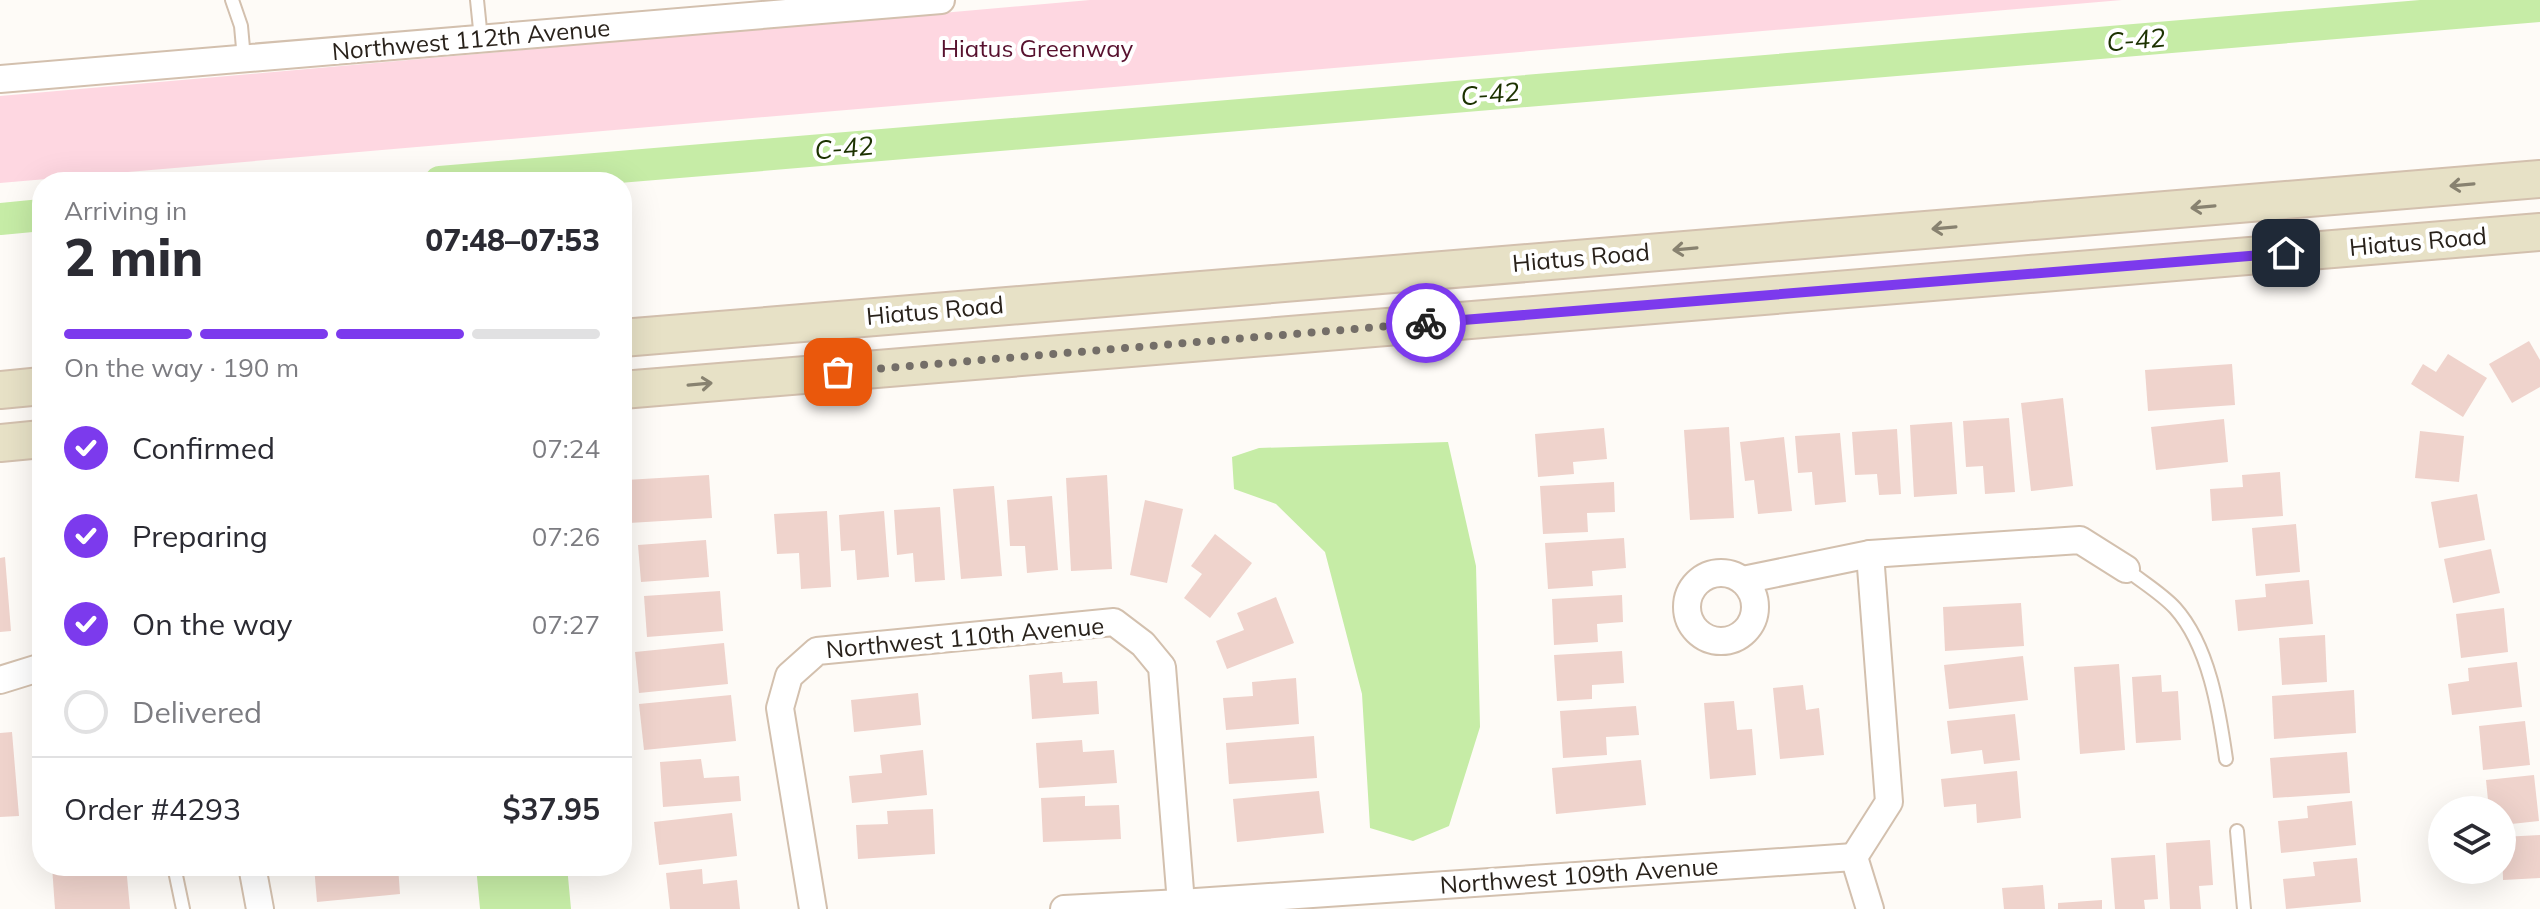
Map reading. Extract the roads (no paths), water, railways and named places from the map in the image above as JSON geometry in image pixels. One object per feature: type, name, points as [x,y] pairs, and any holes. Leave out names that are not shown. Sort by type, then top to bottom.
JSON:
[{"type":"main road","name":"Hiatus Road","points":[[632,337],[2540,179]]},
{"type":"main road","name":"Hiatus Road","points":[[632,389],[2540,232]]},
{"type":"main road","points":[[0,390],[32,387]]},
{"type":"main road","points":[[0,443],[32,440]]},
{"type":"street","name":"Northwest 112th Avenue","points":[[0,79],[941,0]]},
{"type":"street","points":[[1743,580],[1870,554],[2080,540],[2126,569]]},
{"type":"street","points":[[1870,554],[1889,802],[1854,857],[1870,909]]},
{"type":"street","name":"Northwest 110th Avenue","points":[[813,909],[780,708],[789,676],[817,651],[1114,622],[1143,644],[1162,667],[1181,903]]},
{"type":"street","points":[[0,680],[32,670]]},
{"type":"street","name":"Northwest 109th Avenue","points":[[1064,909],[1854,857]]},
{"type":"street","points":[[254,876],[260,909]]},
{"type":"lane","points":[[232,0],[241,26],[244,59]]},
{"type":"lane","points":[[477,0],[481,39]]},
{"type":"lane","points":[[2126,569],[2172,605],[2200,647],[2220,718],[2226,759]]},
{"type":"lane","points":[[2237,831],[2244,909]]},
{"type":"lane","points":[[176,876],[183,909]]},
{"type":"waterway","name":"C-42","points":[[559,172],[2540,6]]},
{"type":"waterway","name":"C-42","points":[[0,219],[32,216]]},
{"type":"park label","name":"Hiatus Greenway","points":[[1037,49]]}]
